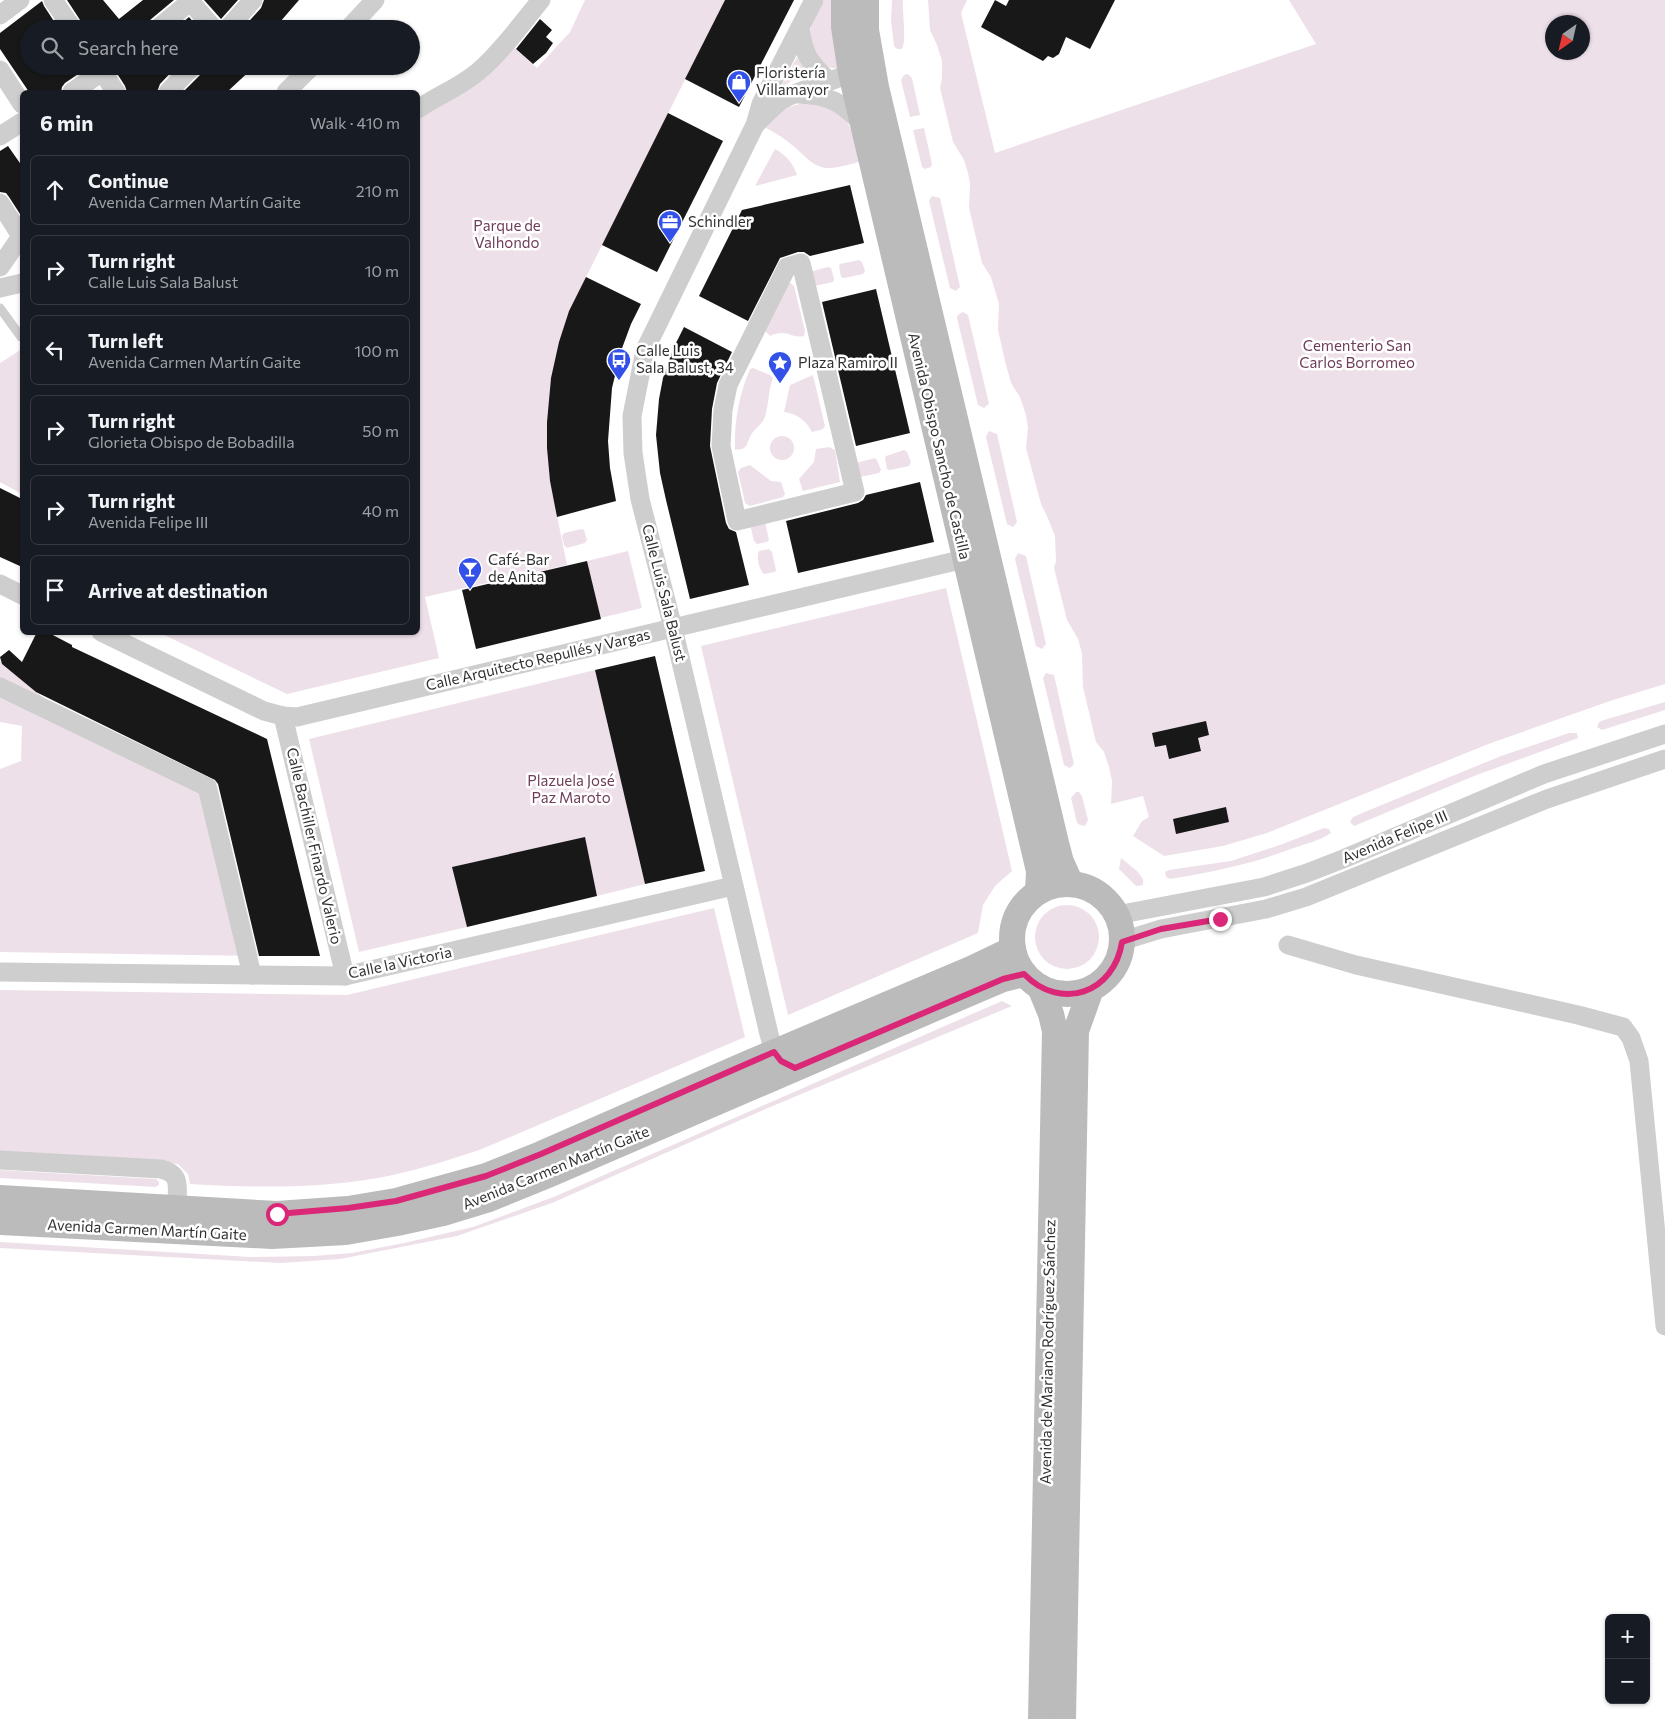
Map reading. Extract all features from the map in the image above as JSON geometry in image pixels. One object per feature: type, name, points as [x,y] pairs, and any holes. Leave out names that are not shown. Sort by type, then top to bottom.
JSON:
[{"type":"main road","name":"Avenida Obispo Sancho de Castilla","points":[[844,0],[844,27],[850,70],[863,124],[977,556],[1061,862],[1071,884]]},
{"type":"main road","name":"Avenida Obispo Sancho de Castilla","points":[[850,70],[866,30],[866,0]]},
{"type":"main road","name":"Avenida Obispo Sancho de Castilla","points":[[850,70],[876,87],[977,556],[1039,871],[1038,892]]},
{"type":"main road","points":[[1071,884],[1090,889],[1106,900],[1117,915],[1121,928],[1122,942],[1120,953],[1113,969],[1101,982],[1091,989],[1079,993],[1065,994],[1052,992],[1032,980],[1017,962],[1013,949],[1012,933],[1016,916],[1025,902],[1038,892],[1054,885],[1071,884]]},
{"type":"main road","name":"Avenida Carmen Martín Gaite","points":[[0,1198],[277,1214],[348,1208],[396,1201],[486,1176],[541,1154],[774,1052],[975,968],[1013,949]]},
{"type":"main road","name":"Avenida Carmen Martín Gaite","points":[[0,1222],[272,1236],[346,1232],[397,1224],[489,1199],[1003,979],[1032,980]]},
{"type":"main road","name":"Avenida de Mariano Rodríguez Sánchez","points":[[1032,980],[1051,1014],[1054,1031],[1040,1719]]},
{"type":"main road","name":"Avenida de Mariano Rodríguez Sánchez","points":[[1063,1719],[1076,1031],[1091,989]]},
{"type":"street","points":[[0,15],[20,0]]},
{"type":"street","points":[[53,0],[67,20]]},
{"type":"street","points":[[235,20],[253,0]]},
{"type":"street","points":[[420,108],[460,85],[480,71],[501,49],[541,0]]},
{"type":"street","name":"Calle Luis Sala Balust","points":[[774,1052],[673,628],[640,499],[632,416],[645,350],[755,125],[762,104],[814,0]]},
{"type":"street","points":[[168,20],[191,1],[207,20]]},
{"type":"street","points":[[354,20],[366,3]]},
{"type":"street","points":[[800,28],[804,49],[813,66],[850,70]]},
{"type":"street","points":[[0,70],[20,101]]},
{"type":"street","name":"Calle Luis Sala Balust","points":[[755,125],[781,101],[850,70]]},
{"type":"street","points":[[75,90],[95,75]]},
{"type":"street","points":[[108,75],[115,90]]},
{"type":"street","points":[[170,90],[184,75]]},
{"type":"street","points":[[288,90],[303,75]]},
{"type":"street","points":[[794,94],[812,94],[825,97],[843,105],[863,124]]},
{"type":"street","points":[[0,136],[20,123]]},
{"type":"street","points":[[0,203],[20,232]]},
{"type":"street","points":[[0,267],[20,238]]},
{"type":"street","points":[[801,263],[855,492],[742,520],[737,521],[721,446],[722,410],[728,385],[787,267],[801,263]]},
{"type":"street","points":[[0,288],[20,283]]},
{"type":"street","name":"Calle Arquitecto Repullés y Vargas","points":[[107,635],[264,710],[284,716],[296,717],[977,556]]},
{"type":"street","points":[[0,584],[20,594]]},
{"type":"street","points":[[0,687],[207,786],[252,975]]},
{"type":"street","name":"Calle Bachiller Finardo Valerio","points":[[284,716],[345,976]]},
{"type":"street","name":"Avenida Felipe III","points":[[1117,915],[1264,887],[1307,873],[1544,774],[1665,734]]},
{"type":"street","name":"Avenida Felipe III","points":[[1122,942],[1161,929],[1266,909],[1306,898],[1547,798],[1665,759]]},
{"type":"street","name":"Calle la Victoria","points":[[0,972],[345,976],[733,886]]},
{"type":"street","points":[[1288,945],[1356,965],[1578,1015],[1623,1027],[1631,1038],[1639,1061],[1665,1326]]},
{"type":"street","points":[[774,1052],[781,1061],[795,1068]]},
{"type":"street","points":[[0,1160],[171,1172],[177,1179],[178,1208],[184,1222],[194,1232]]},
{"type":"lane","points":[[0,308],[20,334]]},
{"type":"green space","name":"Parque de Valhondo","points":[[585,0],[725,0],[569,311],[551,378],[547,422],[550,481],[567,565],[425,597],[439,658],[287,694],[164,635],[420,635],[420,115],[512,46],[537,68],[570,32]]},
{"type":"green space","points":[[824,0],[833,0],[838,68],[826,66],[821,62],[811,45],[811,29]]},
{"type":"green space","points":[[892,0],[903,0],[904,40],[902,49],[897,49],[894,46],[891,20]]},
{"type":"green space","name":"Cementerio San Carlos Borromeo","points":[[928,0],[967,0],[961,13],[995,153],[1316,44],[1289,0],[1665,0],[1665,684],[1613,700],[1491,743],[1267,833],[1223,846],[1164,856],[1133,836],[1142,821],[1149,817],[1143,796],[1111,804],[1112,781],[1104,752],[1096,742],[1083,687],[1082,654],[1078,639],[1067,620],[1054,568],[1056,561],[1055,536],[1041,504],[1026,448],[1028,428],[1026,415],[1020,397],[1011,383],[1005,361],[998,330],[999,304],[991,277],[982,263],[969,208],[970,184],[968,173],[964,160],[953,142],[940,88],[942,61],[930,30]]},
{"type":"green space","points":[[797,57],[809,75],[791,81],[779,90]]},
{"type":"green space","points":[[908,74],[912,78],[920,115],[910,117],[901,80],[904,75]]},
{"type":"green space","points":[[809,102],[833,109],[840,114],[851,129],[862,161],[831,168],[819,166],[810,161],[786,140],[766,128],[784,110]]},
{"type":"green space","points":[[924,128],[932,164],[931,167],[925,169],[922,167],[913,130]]},
{"type":"green space","points":[[775,149],[789,160],[797,175],[755,186]]},
{"type":"green space","points":[[932,196],[940,198],[960,287],[956,291],[950,288],[929,201]]},
{"type":"green space","points":[[859,260],[862,262],[865,271],[863,274],[841,277],[840,264]]},
{"type":"green space","points":[[828,267],[831,268],[833,282],[814,286],[809,272]]},
{"type":"green space","points":[[789,282],[794,286],[805,331],[804,336],[800,337],[781,333],[770,336],[765,331]]},
{"type":"green space","points":[[963,312],[968,315],[989,404],[984,408],[978,405],[957,318]]},
{"type":"green space","points":[[20,350],[20,493],[0,482],[0,363]]},
{"type":"green space","points":[[753,368],[773,378],[766,412],[764,419],[750,436],[746,446],[735,450],[736,418],[740,398],[750,369]]},
{"type":"green space","points":[[813,375],[825,426],[823,429],[812,432],[801,418],[784,412],[790,385]]},
{"type":"green space","points":[[989,431],[997,434],[1017,522],[1013,527],[1007,524],[986,437]]},
{"type":"green space","points":[[782,436],[790,440],[794,448],[790,456],[782,460],[774,456],[770,448],[774,440]]},
{"type":"green space","points":[[829,447],[835,450],[840,482],[803,491],[799,479],[814,462],[816,449]]},
{"type":"green space","points":[[904,450],[907,452],[911,462],[909,466],[887,469],[886,456]]},
{"type":"green space","points":[[875,458],[881,470],[879,473],[860,477],[856,463]]},
{"type":"green space","points":[[750,465],[771,481],[781,482],[785,494],[783,497],[750,506],[745,503],[738,472],[741,468]]},
{"type":"green space","points":[[765,522],[769,540],[757,544],[754,541],[750,524]]},
{"type":"green space","points":[[582,529],[587,540],[585,543],[567,548],[564,545],[562,536],[564,533]]},
{"type":"green space","points":[[769,549],[772,552],[776,570],[775,572],[764,574],[759,567],[758,554],[759,551]]},
{"type":"green space","points":[[628,551],[642,608],[600,618],[587,561]]},
{"type":"green space","points":[[1018,553],[1026,556],[1046,644],[1042,649],[1036,646],[1015,559]]},
{"type":"green space","points":[[946,588],[1012,871],[995,886],[983,905],[978,933],[788,1015],[701,646]]},
{"type":"green space","points":[[0,660],[2,664],[62,713],[90,720],[216,781],[258,956],[0,952],[0,769],[21,761],[22,726],[0,722]]},
{"type":"green space","name":"Plazuela José Paz Maroto","points":[[595,670],[645,884],[597,896],[585,838],[452,867],[467,927],[359,952],[309,739]]},
{"type":"green space","points":[[1046,673],[1054,675],[1074,764],[1070,768],[1064,765],[1043,678]]},
{"type":"green space","points":[[1665,702],[1665,710],[1602,730],[1597,727],[1599,722],[1604,720]]},
{"type":"green space","points":[[1569,733],[1577,733],[1578,738],[1474,776],[1354,826],[1350,822],[1353,817],[1501,756]]},
{"type":"green space","points":[[1076,792],[1079,792],[1082,796],[1088,820],[1085,826],[1077,823],[1071,798]]},
{"type":"green space","points":[[1324,828],[1329,829],[1331,833],[1317,840],[1261,859],[1170,879],[1166,877],[1165,872],[1169,870],[1231,861]]},
{"type":"green space","points":[[1121,858],[1137,871],[1143,879],[1143,885],[1136,886],[1119,869]]},
{"type":"green space","points":[[1061,905],[1073,905],[1090,914],[1097,925],[1099,937],[1097,949],[1090,960],[1073,969],[1061,969],[1049,964],[1040,955],[1035,943],[1035,931],[1040,919],[1049,910]]},
{"type":"green space","points":[[714,908],[745,1037],[482,1149],[449,1160],[368,1180],[318,1185],[267,1187],[190,1184],[188,1174],[178,1164],[0,1153],[0,990],[347,995]]},
{"type":"green space","points":[[1002,1001],[1012,1006],[761,1111],[552,1203],[457,1236],[340,1259],[280,1263],[0,1248],[0,1242],[250,1257],[314,1256],[352,1253],[473,1227],[556,1196]]},
{"type":"green space","points":[[0,1170],[156,1179],[159,1185],[155,1187],[0,1178]]},
{"type":"building","points":[[67,0],[103,0],[119,19],[143,0],[174,0],[150,20],[80,20]]},
{"type":"building","points":[[204,0],[238,0],[221,19]]},
{"type":"building","points":[[264,0],[299,0],[282,20],[250,20],[261,8]]},
{"type":"building","points":[[725,0],[794,0],[739,107],[685,79]]},
{"type":"building","points":[[995,0],[1006,6],[1009,0],[1115,0],[1090,49],[1066,37],[1059,54],[1053,58],[1048,56],[1043,61],[981,27]]},
{"type":"building","points":[[42,1],[53,20],[20,20],[20,75],[77,75],[65,83],[61,90],[28,90],[0,49],[0,33]]},
{"type":"building","points":[[540,19],[552,30],[546,37],[553,43],[546,53],[533,64],[516,49]]},
{"type":"building","points":[[118,75],[168,75],[160,84],[158,90],[126,90]]},
{"type":"building","points":[[200,75],[245,75],[229,90],[185,90]]},
{"type":"building","points":[[668,113],[723,141],[657,272],[602,245]]},
{"type":"building","points":[[8,146],[20,163],[20,214],[6,193],[0,192],[0,151]]},
{"type":"building","points":[[850,185],[864,243],[810,256],[804,252],[798,252],[780,258],[748,321],[699,296],[742,210]]},
{"type":"building","points":[[586,277],[641,304],[621,351],[612,388],[608,441],[610,468],[616,501],[557,517],[550,481],[547,448],[551,378],[559,342],[569,311]]},
{"type":"building","points":[[876,289],[910,433],[856,446],[822,302]]},
{"type":"building","points":[[684,327],[732,352],[717,383],[712,409],[710,446],[726,523],[729,529],[736,532],[749,585],[690,599],[660,473],[656,435],[663,378],[673,349]]},
{"type":"building","points":[[920,482],[934,542],[798,573],[786,521],[858,503],[866,495]]},
{"type":"building","points":[[0,488],[20,498],[20,566],[0,557]]},
{"type":"building","points":[[587,561],[601,619],[476,649],[462,590]]},
{"type":"building","points":[[36,635],[53,635],[72,645],[72,647],[267,739],[320,956],[259,956],[218,784],[215,780],[36,692],[2,664],[0,657],[9,650],[22,662]]},
{"type":"building","points":[[655,656],[705,871],[645,884],[595,670]]},
{"type":"building","points":[[1206,721],[1209,735],[1198,738],[1201,751],[1169,759],[1166,745],[1155,747],[1152,733]]},
{"type":"building","points":[[1226,807],[1229,822],[1176,834],[1173,819]]},
{"type":"building","points":[[585,837],[597,896],[467,927],[452,867]]},
{"type":"place","name":"Floristería Villamayor","points":[[739,103]]},
{"type":"place","name":"Schindler","points":[[670,243]]},
{"type":"place","name":"Calle Luis Sala Balust, 34","points":[[619,381]]},
{"type":"place","name":"Plaza Ramiro II","points":[[780,384]]},
{"type":"place","name":"Café-Bar de Anita","points":[[470,590]]},
{"type":"route","points":[[277,1214],[348,1208],[396,1201],[486,1176],[541,1154],[774,1052],[781,1061],[795,1068],[1003,979],[1024,974],[1040,987],[1052,992],[1065,994],[1079,993],[1091,989],[1110,974],[1116,964],[1122,942],[1161,929],[1220,919]]}]
